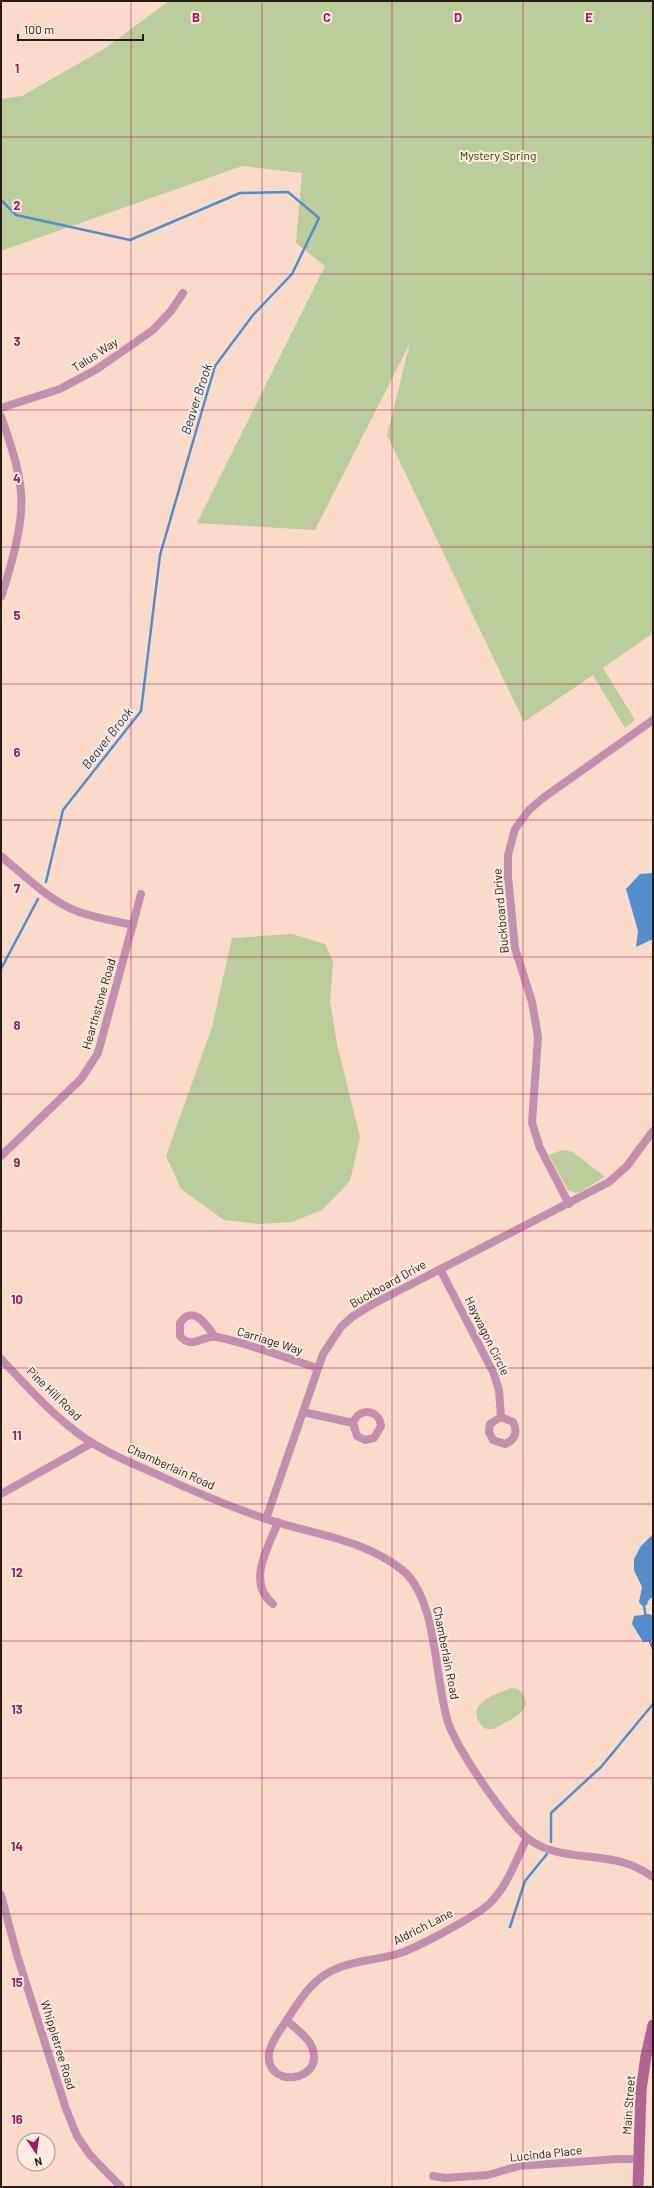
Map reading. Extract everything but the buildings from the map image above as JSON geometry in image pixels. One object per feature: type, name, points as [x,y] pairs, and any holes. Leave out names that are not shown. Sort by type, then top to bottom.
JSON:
[{"type":"main road","name":"Main Street","points":[[638,2187],[641,2091],[645,2058],[653,2025]]},
{"type":"street","name":"Talus Way","points":[[1,408],[60,389],[97,369],[153,330],[171,310],[183,293]]},
{"type":"street","points":[[1,416],[18,474],[22,512],[1,597]]},
{"type":"street","name":"Buckboard Drive","points":[[569,1204],[540,1148],[532,1123],[538,1037],[532,1002],[515,948],[508,855],[515,829],[528,810],[653,720]]},
{"type":"street","points":[[1,856],[38,887],[68,907],[87,914],[133,925]]},
{"type":"street","name":"Hearthstone Road","points":[[1,1156],[81,1079],[98,1053],[141,894]]},
{"type":"street","name":"Buckboard Drive","points":[[266,1519],[318,1368],[329,1343],[352,1317],[440,1269],[569,1204],[609,1182],[621,1173],[653,1131]]},
{"type":"street","name":"Haywagon Circle","points":[[440,1269],[493,1372],[499,1390],[501,1417]]},
{"type":"street","name":"Carriage Way","points":[[215,1336],[318,1368]]},
{"type":"street","name":"Pine Hill Road","points":[[1,1359],[69,1426],[92,1443]]},
{"type":"street","points":[[303,1412],[353,1423]]},
{"type":"street","points":[[1,1494],[92,1443]]},
{"type":"street","name":"Chamberlain Road","points":[[92,1443],[197,1493],[266,1519],[353,1542],[402,1569],[418,1590],[428,1613],[440,1693],[452,1733],[500,1806],[527,1838],[539,1846],[623,1862],[653,1877]]},
{"type":"street","points":[[273,1604],[263,1594],[259,1584],[259,1576],[278,1522]]},
{"type":"street","name":"Aldrich Lane","points":[[287,2021],[308,2040],[314,2053],[311,2067],[306,2073],[291,2078],[277,2073],[269,2059],[272,2045],[287,2021],[308,1989],[329,1972],[355,1962],[403,1953],[487,1906],[502,1888],[527,1838]]},
{"type":"street","name":"Whippletree Road","points":[[1,1895],[17,1955],[66,2109],[77,2136],[90,2155],[121,2187]]},
{"type":"street","name":"Lucinda Place","points":[[433,2176],[445,2178],[488,2175],[520,2166],[620,2158],[639,2159]]},
{"type":"green space","name":"Mystery Spring","points":[[169,1],[653,1],[653,633],[603,668],[635,720],[625,728],[593,675],[524,722],[387,435],[410,343],[315,530],[197,523],[325,266],[296,243],[302,173],[242,166],[1,251],[1,99],[22,96],[104,49]]},
{"type":"green space","points":[[292,934],[325,944],[333,962],[330,1001],[337,1044],[360,1137],[350,1181],[322,1210],[292,1222],[259,1224],[224,1220],[181,1189],[166,1156],[212,1027],[232,938]]},
{"type":"green space","points":[[562,1150],[573,1152],[605,1177],[580,1192],[576,1193],[568,1190],[549,1155]]},
{"type":"green space","points":[[511,1688],[518,1689],[523,1695],[526,1700],[524,1709],[521,1713],[496,1728],[487,1729],[483,1727],[478,1720],[478,1707],[481,1703],[493,1695]]},
{"type":"water","points":[[653,873],[653,939],[636,947],[638,931],[626,889],[640,874]]},
{"type":"water","points":[[653,1534],[653,1596],[648,1601],[647,1605],[642,1606],[639,1602],[642,1587],[634,1570],[634,1559],[641,1546]]},
{"type":"water","points":[[650,1614],[653,1617],[653,1640],[643,1642],[632,1624],[634,1616]]},
{"type":"waterway","name":"Beaver Brook","points":[[1,200],[16,215],[130,240],[240,193],[288,192],[319,218],[292,274],[253,315],[215,366],[160,555],[141,711],[63,810],[46,882]]},
{"type":"waterway","name":"Beaver Brook","points":[[1,969],[38,899]]},
{"type":"waterway","points":[[644,1606],[646,1618]]},
{"type":"waterway","points":[[649,1639],[653,1649]]},
{"type":"waterway","points":[[551,1842],[551,1813],[601,1767],[653,1704]]},
{"type":"waterway","points":[[510,1927],[525,1881],[547,1854]]}]
